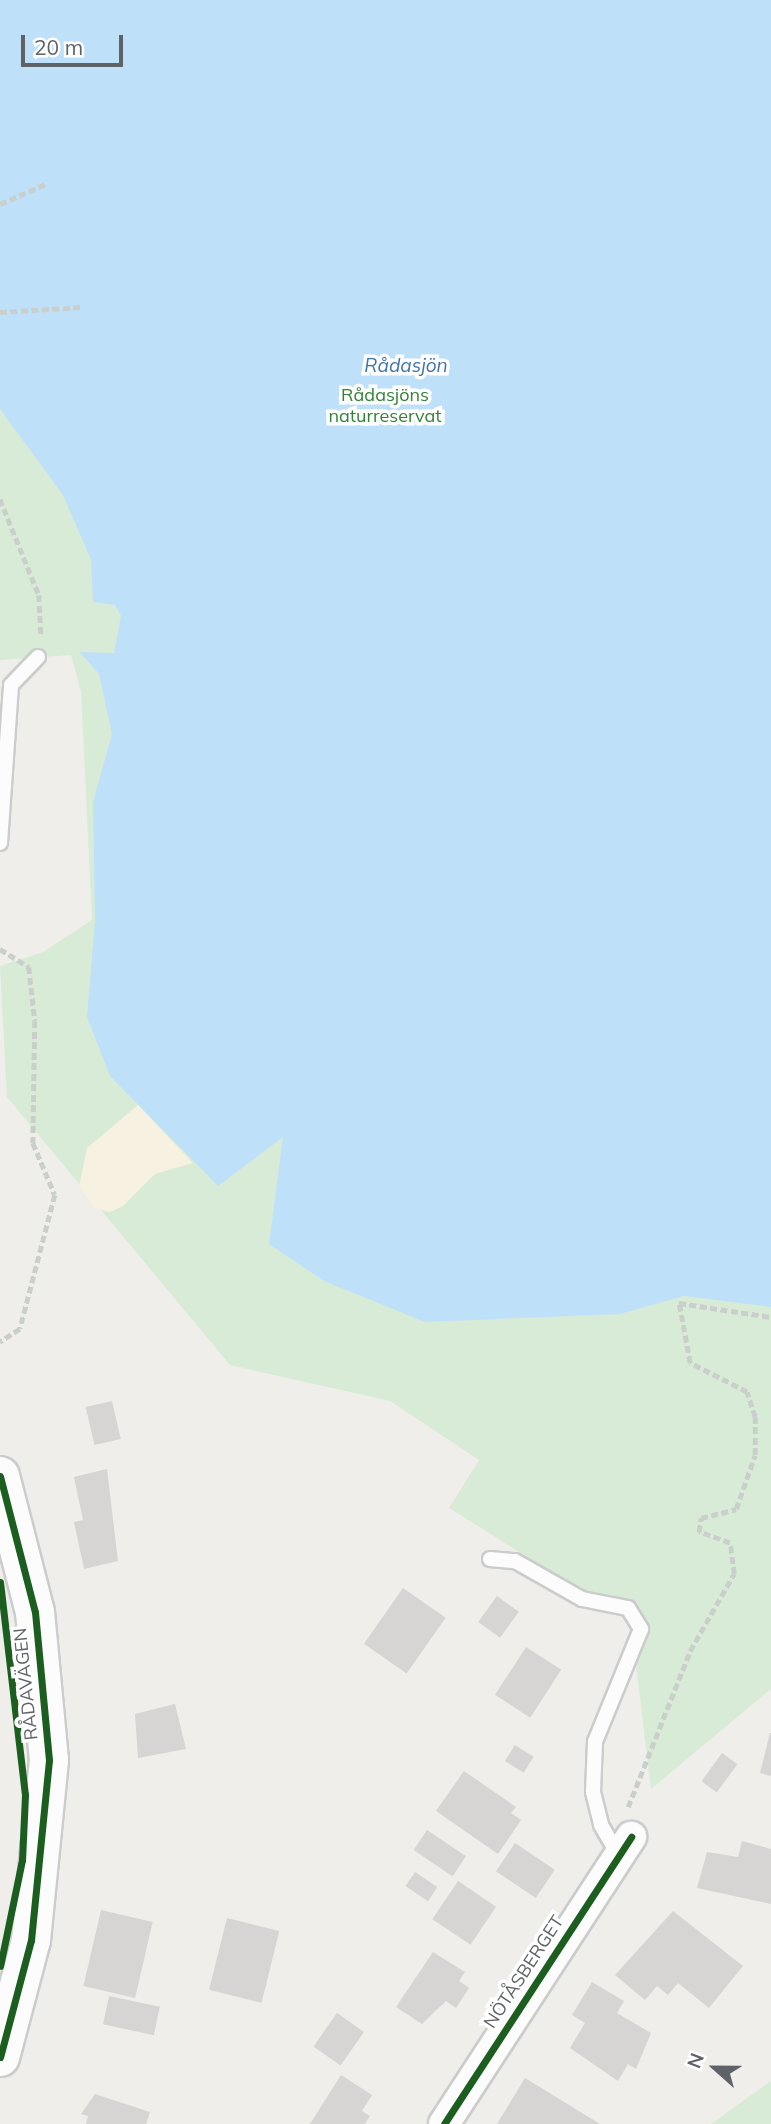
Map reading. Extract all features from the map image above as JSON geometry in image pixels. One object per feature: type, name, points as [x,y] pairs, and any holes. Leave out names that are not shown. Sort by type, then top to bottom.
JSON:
[{"type":"street","name":"RÅDAVÄGEN","points":[[0,2057],[31,1940],[49,1760],[35,1612],[3,1498]]},
{"type":"street","name":"NÖTÅSBERGET","points":[[444,2124],[625,1846]]},
{"type":"lane","points":[[0,842],[11,685],[38,657]]},
{"type":"lane","points":[[490,1559],[515,1561],[582,1599],[628,1608],[641,1629],[595,1742],[593,1792],[601,1825],[625,1846]]},
{"type":"path","points":[[0,204],[48,183]]},
{"type":"path","points":[[0,312],[83,307]]},
{"type":"path","points":[[0,499],[39,595],[38,657]]},
{"type":"path","points":[[0,949],[29,967],[35,1021],[33,1143],[55,1195],[20,1329],[0,1342]]},
{"type":"path","points":[[625,1846],[627,1805],[690,1651],[734,1574],[730,1542],[699,1532],[701,1518],[736,1509],[755,1455],[755,1417],[747,1392],[690,1363],[679,1303],[771,1317]]},
{"type":"green space","name":"Rådasjön","points":[[0,0],[771,0],[771,1689],[651,1789],[631,1622],[449,1508],[479,1460],[390,1401],[230,1365],[7,1097],[0,966],[43,952],[92,920],[81,692],[71,655],[0,660]]},
{"type":"green space","points":[[771,2081],[771,2124],[711,2124]]},
{"type":"sand","points":[[138,1105],[193,1163],[155,1174],[123,1206],[110,1212],[94,1208],[79,1187],[87,1148]]},
{"type":"water","name":"Rådasjön","points":[[0,0],[771,0],[771,1307],[684,1296],[620,1314],[425,1322],[324,1281],[269,1244],[283,1137],[218,1186],[110,1076],[87,1017],[95,921],[93,802],[112,734],[99,674],[80,652],[114,653],[121,616],[115,605],[93,602],[91,560],[63,495],[0,409]]},
{"type":"building","points":[[112,1401],[121,1439],[94,1445],[86,1407]]},
{"type":"building","points":[[107,1469],[118,1561],[84,1569],[74,1522],[83,1520],[74,1477]]},
{"type":"building","points":[[403,1588],[446,1618],[407,1674],[364,1644]]},
{"type":"building","points":[[497,1596],[519,1612],[500,1638],[478,1622]]},
{"type":"building","points":[[526,1647],[561,1670],[530,1718],[495,1695]]},
{"type":"building","points":[[175,1704],[186,1749],[138,1758],[135,1714]]},
{"type":"building","points":[[771,1733],[771,1776],[760,1773]]},
{"type":"building","points":[[515,1745],[534,1757],[524,1773],[505,1761]]},
{"type":"building","points":[[722,1753],[737,1764],[717,1792],[701,1781]]},
{"type":"building","points":[[464,1771],[516,1807],[511,1813],[521,1820],[498,1854],[436,1811]]},
{"type":"building","points":[[427,1830],[466,1856],[453,1876],[414,1850]]},
{"type":"building","points":[[742,1841],[771,1849],[771,1904],[697,1888],[707,1852],[738,1857]]},
{"type":"building","points":[[515,1843],[555,1870],[536,1898],[496,1871]]},
{"type":"building","points":[[415,1872],[437,1887],[428,1901],[405,1886]]},
{"type":"building","points":[[458,1881],[496,1907],[470,1945],[432,1919]]},
{"type":"building","points":[[101,1910],[153,1922],[135,1998],[83,1986]]},
{"type":"building","points":[[673,1911],[743,1966],[709,2008],[678,1983],[668,1995],[657,1986],[645,2000],[615,1975]]},
{"type":"building","points":[[227,1918],[279,1931],[261,2003],[209,1990]]},
{"type":"building","points":[[433,1952],[465,1972],[459,1981],[469,1988],[456,2008],[446,2001],[422,2024],[396,2007]]},
{"type":"building","points":[[592,1982],[624,2001],[617,2013],[651,2033],[636,2069],[628,2064],[618,2081],[570,2048],[585,2023],[572,2015]]},
{"type":"building","points":[[109,1996],[160,2007],[154,2035],[103,2024]]},
{"type":"building","points":[[337,2013],[364,2032],[341,2066],[313,2047]]},
{"type":"building","points":[[341,2075],[372,2095],[362,2111],[370,2116],[365,2124],[310,2124]]},
{"type":"building","points":[[525,2078],[600,2124],[497,2124]]},
{"type":"building","points":[[95,2094],[150,2112],[146,2124],[86,2124],[88,2116],[81,2114]]},
{"type":"cycle path","points":[[0,1476],[35,1612],[49,1760],[31,1940],[0,2057]]},
{"type":"cycle path","points":[[0,1582],[25,1795],[22,1860],[0,1966]]},
{"type":"cycle path","points":[[444,2124],[631,1837]]},
{"type":"park label","name":"Rådasjöns naturreservat","points":[[385,406]]}]
